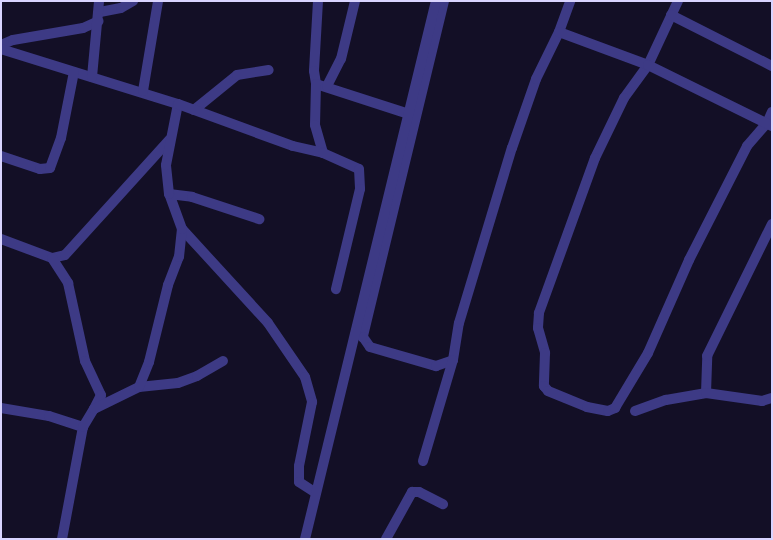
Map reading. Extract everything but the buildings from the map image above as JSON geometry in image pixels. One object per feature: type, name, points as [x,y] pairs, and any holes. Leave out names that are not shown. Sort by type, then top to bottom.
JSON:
[{"type":"street","points":[[92,77],[99,17],[99,1]]},
{"type":"street","points":[[1,45],[13,40],[83,28],[99,17],[121,8],[133,1]]},
{"type":"street","points":[[143,91],[158,1]]},
{"type":"street","points":[[318,1],[314,71],[316,84],[315,125],[323,153]]},
{"type":"street","points":[[327,86],[341,59],[355,1]]},
{"type":"street","points":[[436,1],[408,114],[402,162],[363,337],[370,347],[417,363],[436,366],[453,360]]},
{"type":"street","points":[[305,539],[444,1]]},
{"type":"street","points":[[423,461],[453,360],[459,323],[512,148],[536,79],[559,32],[570,1]]},
{"type":"street","points":[[678,1],[648,65],[624,98],[595,158],[539,313],[538,328],[545,353],[544,386],[556,396],[587,407],[608,411],[615,408],[648,353],[695,248],[747,146],[770,124],[772,112]]},
{"type":"street","points":[[671,14],[772,66]]},
{"type":"street","points":[[559,32],[648,65],[770,124]]},
{"type":"street","points":[[1,49],[74,72],[143,91],[293,146],[323,153],[359,169],[362,174],[336,289]]},
{"type":"street","points":[[194,110],[237,75],[269,70]]},
{"type":"street","points":[[1,156],[40,169],[50,168],[61,138],[74,72]]},
{"type":"street","points":[[316,84],[327,86],[408,114]]},
{"type":"street","points":[[178,104],[166,165],[169,194],[182,229],[268,322],[305,378],[312,402],[299,466],[299,482],[316,493]]},
{"type":"street","points":[[1,239],[52,258],[65,255],[73,248],[170,139]]},
{"type":"street","points":[[169,194],[192,197],[259,219]]},
{"type":"street","points":[[706,393],[707,356],[772,224]]},
{"type":"street","points":[[139,387],[149,362],[168,285],[179,258],[182,229]]},
{"type":"street","points":[[52,258],[68,283],[85,361],[101,395],[94,410],[83,427],[62,539]]},
{"type":"street","points":[[94,410],[139,387],[178,383],[197,376],[223,361]]},
{"type":"street","points":[[635,411],[666,400],[706,393],[762,402],[772,398]]},
{"type":"street","points":[[1,408],[50,416],[83,427]]},
{"type":"street","points":[[386,539],[412,492],[426,495],[443,504]]}]
